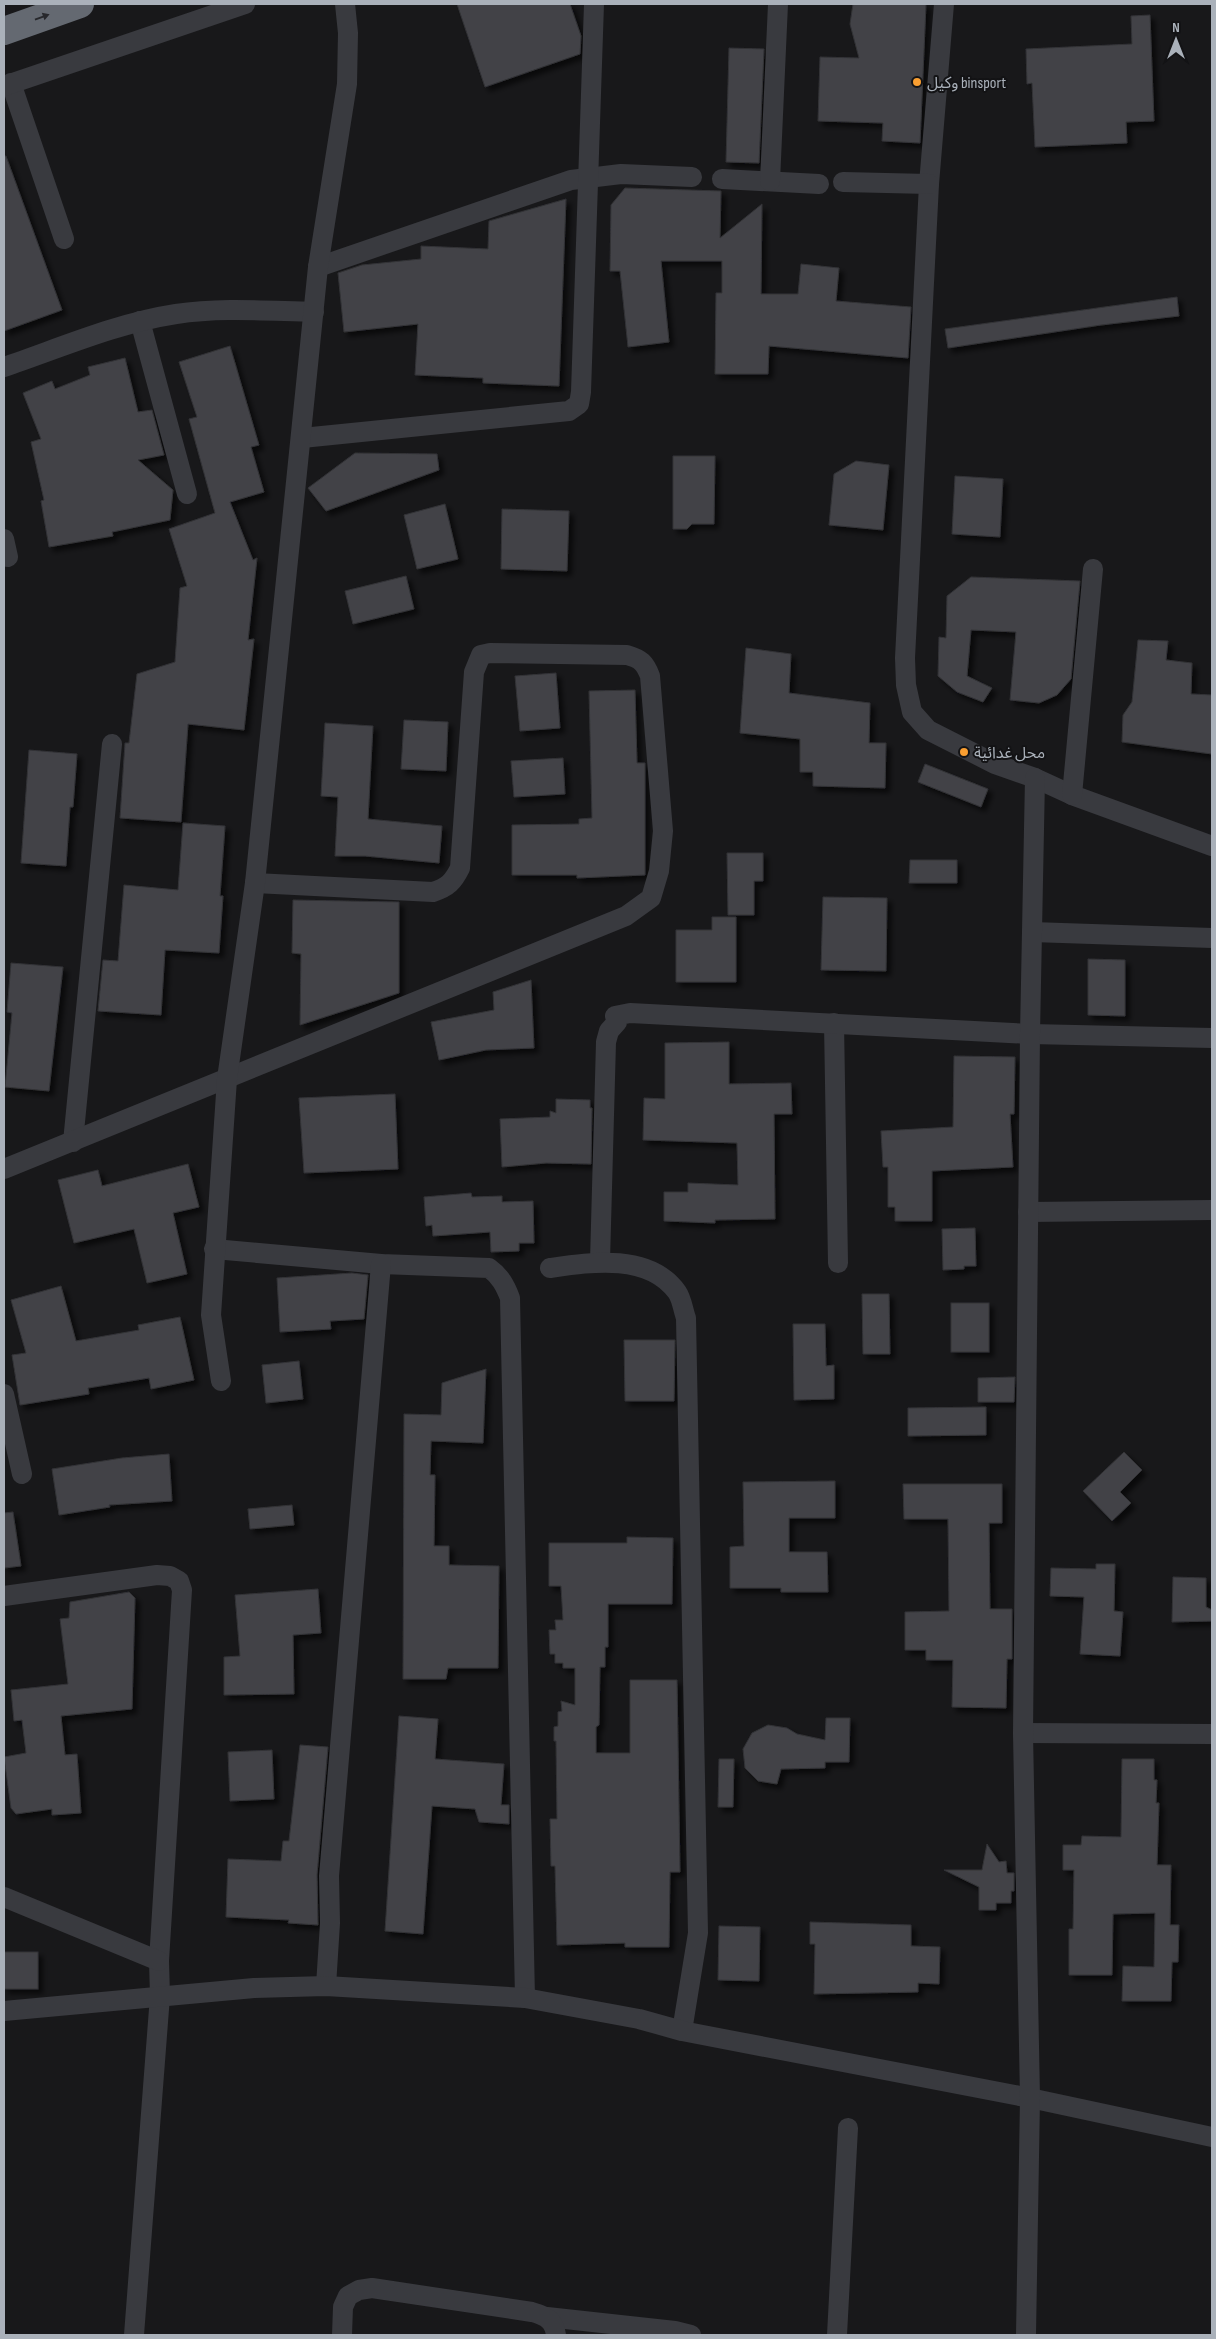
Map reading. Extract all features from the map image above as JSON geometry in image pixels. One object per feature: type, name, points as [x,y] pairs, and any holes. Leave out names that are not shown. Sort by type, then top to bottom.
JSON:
[{"type":"highway","points":[[4,31],[80,4]]},
{"type":"street","points":[[64,239],[8,84],[245,4]]},
{"type":"street","points":[[221,1381],[211,1315],[227,1079],[254,883],[302,438],[318,267],[346,84],[348,33],[345,4]]},
{"type":"street","points":[[302,438],[569,411],[579,404],[581,392],[594,4]]},
{"type":"street","points":[[770,181],[778,4]]},
{"type":"street","points":[[944,4],[929,184],[906,658],[906,685],[912,712],[928,730],[995,764],[1036,778],[1072,796],[1212,846]]},
{"type":"street","points":[[318,267],[554,184],[588,176],[621,174],[692,177]]},
{"type":"street","points":[[722,179],[819,184]]},
{"type":"street","points":[[843,182],[929,184]]},
{"type":"street","points":[[4,367],[140,321],[204,310],[314,312]]},
{"type":"street","points":[[140,321],[187,494]]},
{"type":"street","points":[[1072,796],[1093,569]]},
{"type":"street","points":[[4,1169],[626,916],[651,898],[659,871],[663,832],[650,676],[646,666],[640,659],[627,655],[490,653],[481,655],[474,672],[460,868],[454,880],[445,888],[433,892],[254,883]]},
{"type":"street","points":[[72,1142],[112,744]]},
{"type":"street","points":[[1026,2335],[1030,2098],[1023,1733],[1030,1034],[1036,778]]},
{"type":"street","points":[[1032,932],[1212,938]]},
{"type":"street","points":[[600,1261],[606,1042],[609,1031],[617,1022],[615,1016],[630,1013],[1030,1034],[1212,1038]]},
{"type":"street","points":[[834,1023],[838,1263]]},
{"type":"street","points":[[1028,1212],[1212,1210]]},
{"type":"street","points":[[214,1249],[381,1264],[489,1268],[498,1274],[510,1298],[525,1998]]},
{"type":"street","points":[[550,1268],[600,1261],[636,1266],[664,1278],[678,1294],[686,1318],[698,1933],[682,2031]]},
{"type":"street","points":[[326,1986],[330,1923],[328,1876],[381,1264]]},
{"type":"street","points":[[4,1394],[22,1474]]},
{"type":"street","points":[[4,1596],[157,1575],[170,1576],[179,1581],[182,1590],[159,1961],[160,1996],[134,2335]]},
{"type":"street","points":[[1023,1733],[1212,1734]]},
{"type":"street","points":[[4,1897],[159,1961]]},
{"type":"street","points":[[4,2011],[254,1988],[326,1986],[525,1998],[639,2019],[682,2031],[1030,2098],[1212,2136]]},
{"type":"street","points":[[837,2335],[848,2128]]},
{"type":"street","points":[[342,2335],[343,2307],[348,2296],[359,2290],[372,2288],[532,2312],[547,2317],[675,2331],[691,2335]]},
{"type":"street","points":[[547,2317],[555,2325],[556,2335]]},
{"type":"building","points":[[457,4],[570,4],[581,36],[580,54],[485,87]]},
{"type":"building","points":[[853,4],[926,4],[920,143],[882,141],[883,123],[818,121],[820,57],[859,58],[850,24]]},
{"type":"building","points":[[1150,15],[1154,121],[1126,122],[1127,143],[1035,147],[1032,83],[1027,84],[1026,49],[1132,44],[1131,16]]},
{"type":"building","points":[[729,48],[764,49],[759,163],[726,162]]},
{"type":"building","points":[[4,156],[6,156],[62,310],[4,331]]},
{"type":"building","points":[[625,188],[721,191],[720,238],[762,204],[761,294],[798,294],[801,264],[839,268],[836,301],[911,307],[908,358],[769,346],[768,374],[715,374],[716,293],[722,293],[722,261],[661,261],[669,342],[628,347],[620,271],[610,271],[611,205]]},
{"type":"building","points":[[566,199],[559,386],[483,383],[483,378],[415,375],[418,324],[344,332],[338,273],[362,265],[421,259],[421,246],[488,249],[489,221]]},
{"type":"building","points":[[1177,297],[1179,316],[1101,325],[948,348],[945,329]]},
{"type":"building","points":[[230,346],[259,445],[251,447],[264,492],[230,502],[253,560],[257,558],[248,640],[254,639],[244,730],[188,724],[181,822],[120,818],[125,743],[129,743],[137,674],[175,662],[180,588],[187,586],[169,529],[215,513],[189,419],[197,417],[179,362]]},
{"type":"building","points":[[125,358],[138,412],[152,410],[164,455],[138,460],[173,490],[170,520],[112,532],[113,536],[49,547],[41,501],[44,500],[31,442],[41,439],[23,393],[52,381],[55,389],[90,375],[88,367]]},
{"type":"building","points":[[355,453],[437,454],[439,470],[326,511],[308,488]]},
{"type":"building","points":[[673,456],[715,456],[714,524],[692,524],[687,529],[673,529]]},
{"type":"building","points":[[856,461],[889,465],[883,530],[829,525],[834,474]]},
{"type":"building","points":[[955,476],[1003,479],[1000,537],[952,534]]},
{"type":"building","points":[[445,504],[458,559],[417,569],[404,515]]},
{"type":"building","points":[[502,509],[569,511],[567,571],[501,569]]},
{"type":"building","points":[[406,576],[414,609],[353,624],[345,591]]},
{"type":"building","points":[[971,577],[1080,581],[1071,679],[1057,695],[1039,703],[1010,700],[1016,632],[971,630],[967,676],[992,688],[983,702],[957,692],[938,676],[939,637],[946,638],[947,596]]},
{"type":"building","points":[[1138,640],[1168,641],[1166,660],[1192,663],[1191,694],[1212,695],[1212,754],[1122,742],[1123,715],[1132,702]]},
{"type":"building","points":[[746,648],[791,654],[789,693],[870,703],[869,743],[886,743],[885,788],[813,786],[813,772],[800,772],[800,739],[740,733]]},
{"type":"building","points":[[556,673],[560,728],[520,731],[515,676]]},
{"type":"building","points":[[635,690],[637,763],[645,763],[645,875],[577,878],[577,875],[512,875],[512,825],[579,824],[579,819],[592,818],[589,691]]},
{"type":"building","points":[[404,720],[448,722],[446,771],[401,769]]},
{"type":"building","points":[[325,723],[373,726],[368,819],[442,826],[439,863],[365,856],[335,856],[338,797],[321,796]]},
{"type":"building","points":[[29,750],[77,754],[73,807],[70,807],[66,866],[21,863]]},
{"type":"building","points":[[563,758],[565,794],[514,797],[511,761]]},
{"type":"building","points":[[925,764],[988,789],[981,807],[918,782]]},
{"type":"building","points":[[183,823],[225,826],[220,896],[223,896],[219,953],[165,950],[161,1015],[98,1011],[103,960],[118,961],[124,885],[178,890]]},
{"type":"building","points":[[727,853],[763,853],[763,881],[754,881],[754,915],[728,915]]},
{"type":"building","points":[[910,860],[957,860],[957,883],[909,883]]},
{"type":"building","points":[[823,897],[887,898],[886,971],[821,970]]},
{"type":"building","points":[[293,900],[399,902],[399,993],[300,1025],[301,954],[292,953]]},
{"type":"building","points":[[712,917],[736,917],[736,982],[676,982],[676,930],[712,930]]},
{"type":"building","points":[[1088,959],[1125,960],[1125,1016],[1088,1015]]},
{"type":"building","points":[[11,963],[63,967],[49,1091],[5,1087],[12,1013],[7,1012]]},
{"type":"building","points":[[531,980],[534,1048],[486,1050],[439,1060],[431,1022],[494,1010],[493,992]]},
{"type":"building","points":[[729,1042],[729,1084],[791,1083],[792,1114],[774,1114],[775,1219],[715,1220],[715,1223],[664,1221],[664,1192],[688,1192],[688,1183],[738,1185],[737,1143],[643,1140],[644,1098],[665,1099],[665,1043]]},
{"type":"building","points":[[954,1056],[1015,1057],[1014,1114],[1010,1114],[1013,1167],[932,1171],[932,1221],[895,1221],[895,1207],[888,1207],[888,1167],[883,1167],[881,1131],[953,1127]]},
{"type":"building","points":[[395,1094],[398,1169],[304,1173],[299,1098]]},
{"type":"building","points":[[556,1099],[590,1100],[590,1108],[592,1108],[591,1164],[546,1163],[502,1167],[500,1119],[550,1117],[550,1111],[556,1113]]},
{"type":"building","points":[[188,1164],[199,1207],[173,1213],[187,1274],[147,1283],[134,1229],[74,1243],[58,1180],[98,1170],[102,1186]]},
{"type":"building","points":[[471,1193],[472,1197],[502,1196],[502,1202],[533,1201],[534,1243],[519,1243],[519,1251],[491,1252],[490,1232],[433,1236],[432,1225],[426,1226],[424,1197]]},
{"type":"building","points":[[975,1228],[976,1266],[964,1266],[964,1269],[943,1270],[942,1229]]},
{"type":"building","points":[[352,1273],[368,1275],[364,1319],[330,1321],[331,1329],[280,1332],[277,1278]]},
{"type":"building","points":[[61,1286],[76,1341],[139,1330],[138,1325],[180,1317],[194,1380],[151,1389],[149,1378],[88,1388],[89,1394],[20,1405],[12,1355],[26,1353],[11,1300]]},
{"type":"building","points":[[862,1294],[889,1294],[890,1354],[863,1354]]},
{"type":"building","points":[[951,1303],[989,1303],[989,1352],[951,1352]]},
{"type":"building","points":[[793,1324],[825,1324],[826,1366],[834,1365],[834,1399],[794,1400]]},
{"type":"building","points":[[624,1340],[675,1340],[674,1401],[625,1401]]},
{"type":"building","points":[[299,1361],[303,1399],[266,1403],[262,1365]]},
{"type":"building","points":[[486,1369],[483,1443],[431,1441],[430,1475],[435,1475],[434,1546],[449,1546],[449,1565],[499,1566],[498,1668],[448,1668],[446,1679],[403,1679],[404,1414],[441,1415],[442,1383]]},
{"type":"building","points":[[1015,1377],[1014,1402],[978,1402],[978,1378]]},
{"type":"building","points":[[986,1407],[986,1435],[908,1436],[908,1408]]},
{"type":"building","points":[[1124,1452],[1142,1470],[1120,1492],[1131,1503],[1112,1521],[1083,1491]]},
{"type":"building","points":[[169,1454],[172,1501],[109,1505],[110,1507],[59,1515],[52,1469],[122,1458]]},
{"type":"building","points":[[835,1481],[835,1518],[789,1518],[789,1552],[827,1552],[828,1592],[781,1592],[781,1588],[730,1588],[730,1547],[744,1546],[743,1482]]},
{"type":"building","points":[[903,1484],[1002,1484],[1002,1523],[989,1523],[990,1609],[1012,1609],[1012,1659],[1007,1659],[1006,1708],[952,1707],[953,1660],[926,1660],[926,1650],[905,1650],[905,1612],[949,1611],[948,1519],[904,1519]]},
{"type":"building","points":[[292,1505],[294,1525],[250,1529],[248,1509]]},
{"type":"building","points":[[13,1512],[21,1566],[4,1568],[4,1513]]},
{"type":"building","points":[[627,1537],[673,1538],[672,1604],[608,1604],[608,1647],[605,1647],[605,1667],[600,1667],[599,1725],[596,1727],[596,1753],[630,1753],[630,1680],[677,1680],[680,1872],[670,1872],[669,1947],[625,1947],[625,1943],[557,1945],[555,1866],[551,1866],[550,1819],[557,1819],[556,1741],[554,1741],[554,1727],[558,1726],[558,1712],[562,1711],[561,1701],[575,1705],[575,1668],[563,1668],[563,1663],[555,1663],[555,1654],[550,1654],[549,1630],[556,1630],[555,1620],[563,1620],[561,1586],[549,1586],[549,1543],[627,1543]]},
{"type":"building","points":[[1096,1564],[1115,1564],[1114,1611],[1123,1612],[1120,1656],[1080,1654],[1084,1597],[1050,1596],[1051,1568],[1096,1569]]},
{"type":"building","points":[[1173,1577],[1206,1578],[1206,1607],[1212,1610],[1212,1621],[1172,1622]]},
{"type":"building","points":[[318,1589],[321,1633],[293,1635],[294,1694],[224,1695],[224,1657],[240,1656],[235,1595]]},
{"type":"building","points":[[129,1592],[135,1598],[132,1709],[61,1716],[65,1755],[77,1754],[81,1813],[52,1815],[52,1809],[16,1814],[11,1808],[4,1757],[26,1753],[22,1720],[14,1721],[11,1690],[68,1684],[60,1619],[69,1618],[70,1602]]},
{"type":"building","points":[[399,1716],[438,1719],[435,1759],[504,1764],[501,1805],[509,1805],[509,1824],[479,1822],[475,1809],[432,1806],[423,1934],[385,1931]]},
{"type":"building","points":[[826,1718],[850,1718],[849,1762],[825,1762],[825,1768],[781,1769],[777,1784],[758,1781],[745,1768],[743,1749],[752,1733],[768,1725],[787,1728],[797,1734],[825,1740]]},
{"type":"building","points":[[300,1745],[328,1747],[317,1875],[318,1925],[288,1923],[289,1920],[226,1917],[228,1859],[281,1861],[283,1841],[289,1841]]},
{"type":"building","points":[[272,1750],[274,1799],[230,1801],[228,1752]]},
{"type":"building","points":[[719,1759],[734,1759],[733,1807],[718,1807]]},
{"type":"building","points":[[1122,1759],[1154,1759],[1154,1780],[1157,1780],[1156,1803],[1159,1803],[1157,1865],[1171,1865],[1170,1925],[1179,1925],[1178,1962],[1172,1962],[1171,2001],[1122,2001],[1123,1966],[1154,1967],[1155,1913],[1113,1914],[1112,1975],[1069,1975],[1069,1929],[1073,1929],[1074,1870],[1063,1870],[1063,1845],[1081,1845],[1082,1836],[1121,1837]]},
{"type":"building","points":[[987,1844],[999,1862],[1006,1861],[1007,1873],[1014,1873],[1014,1891],[1011,1891],[1011,1903],[996,1903],[996,1910],[979,1910],[979,1887],[944,1870],[982,1870]]},
{"type":"building","points":[[810,1922],[911,1925],[911,1946],[940,1947],[939,1984],[918,1983],[918,1992],[814,1994],[815,1944],[810,1944]]},
{"type":"building","points":[[719,1926],[760,1927],[759,1981],[718,1980]]},
{"type":"building","points":[[4,1952],[38,1952],[38,1989],[4,1989]]},
{"type":"place","name":"وكيل binsport","points":[[917,82]]},
{"type":"place","name":"محل غدائية","points":[[964,752]]}]
